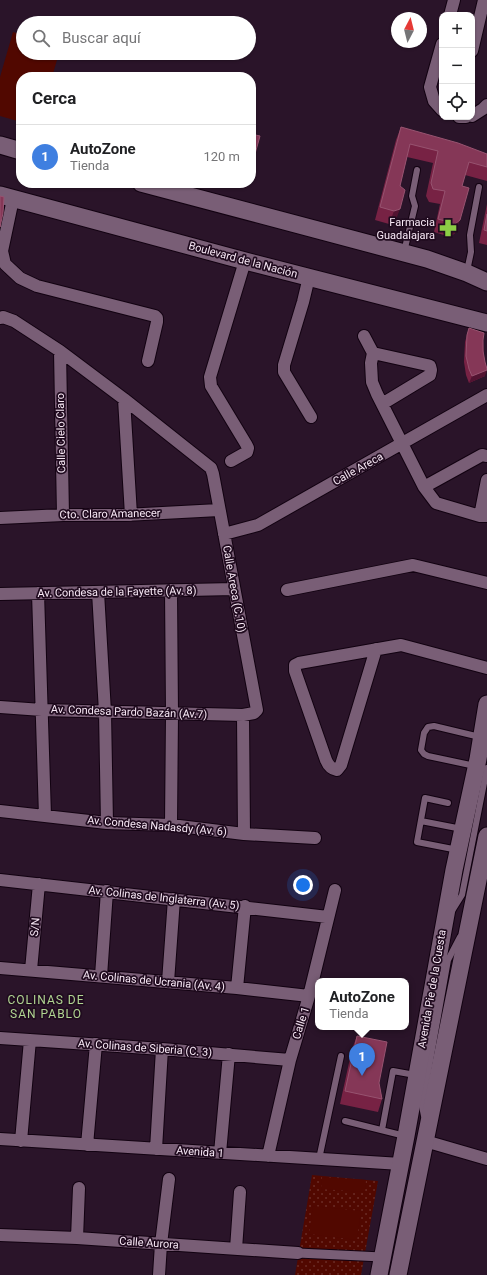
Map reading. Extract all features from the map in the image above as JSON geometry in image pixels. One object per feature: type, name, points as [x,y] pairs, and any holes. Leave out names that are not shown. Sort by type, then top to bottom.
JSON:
[{"type":"main road","points":[[0,145],[16,150]]},
{"type":"main road","points":[[160,188],[427,259],[467,273],[486,282]]},
{"type":"main road","name":"Boulevard de la Nación","points":[[7,197],[245,261],[487,323]]},
{"type":"main road","points":[[406,302],[487,316]]},
{"type":"main road","name":"Avenida Pie de la Cuesta","points":[[379,1275],[401,1164],[458,850],[482,767],[482,738],[487,704]]},
{"type":"main road","name":"Avenida Pie de la Cuesta","points":[[398,1275],[484,859],[487,836]]},
{"type":"street","points":[[451,12],[454,0]]},
{"type":"street","points":[[473,48],[484,0]]},
{"type":"street","points":[[439,107],[434,101],[430,87],[441,48]]},
{"type":"street","points":[[475,114],[483,110],[487,105]]},
{"type":"street","points":[[7,197],[2,251],[5,264],[20,278],[37,286],[155,316],[157,318],[157,322],[148,361]]},
{"type":"street","points":[[231,461],[246,452],[248,448],[211,386],[210,376],[245,261]]},
{"type":"street","points":[[309,277],[284,365],[284,372],[311,417]]},
{"type":"street","points":[[0,318],[3,317],[14,321],[60,351],[124,399],[131,515]]},
{"type":"street","points":[[364,336],[372,353],[372,382],[424,487],[436,503],[484,516],[487,480]]},
{"type":"street","name":"Calle Cielo Claro","points":[[60,351],[63,515]]},
{"type":"street","points":[[372,353],[427,365],[430,366],[431,370],[430,376],[382,404]]},
{"type":"street","name":"Calle Areca","points":[[224,534],[258,525],[487,395]]},
{"type":"street","name":"Calle Areca (C.10)","points":[[124,399],[211,468],[257,710]]},
{"type":"street","points":[[424,487],[482,455],[487,456]]},
{"type":"street","name":"Cto. Claro Amanecer","points":[[0,518],[63,515],[131,515],[219,510]]},
{"type":"street","points":[[287,590],[414,565],[487,582]]},
{"type":"street","name":"Av. Condesa de la Fayette (Av. 8)","points":[[0,594],[234,589]]},
{"type":"street","points":[[171,590],[171,825]]},
{"type":"street","points":[[98,592],[105,712],[107,823]]},
{"type":"street","points":[[38,593],[45,816]]},
{"type":"street","points":[[376,649],[341,765],[337,770],[334,770],[326,760],[295,671],[295,665],[299,663],[376,649],[401,645],[487,668]]},
{"type":"street","name":"Av. Condesa Pardo Bazán (Av.7)","points":[[0,706],[42,710],[172,714],[243,715],[254,713],[257,710]]},
{"type":"street","points":[[243,715],[244,834]]},
{"type":"street","name":"Av. Condesa Nadasdy (Av. 6)","points":[[0,811],[107,823],[171,825],[244,834],[315,838]]},
{"type":"street","name":"Av. Colinas de Inglaterra (Av. 5)","points":[[0,880],[245,906],[328,917]]},
{"type":"street","name":"S/N","points":[[31,970],[39,884]]},
{"type":"street","name":"Calle 1","points":[[268,1156],[290,1060],[309,996],[335,890]]},
{"type":"street","points":[[101,976],[108,891]]},
{"type":"street","points":[[168,982],[174,899]]},
{"type":"street","points":[[237,988],[245,906]]},
{"type":"street","name":"Av. Colinas de Ucrania (Av. 4)","points":[[0,968],[237,988],[309,996]]},
{"type":"street","name":"Av. Colinas de Siberia (C. 3)","points":[[0,1038],[229,1054],[290,1060]]},
{"type":"street","points":[[21,1141],[30,1040]]},
{"type":"street","points":[[87,1145],[96,1044]]},
{"type":"street","points":[[156,1149],[162,1049]]},
{"type":"street","points":[[220,1153],[229,1054]]},
{"type":"street","points":[[426,1136],[487,1159]]},
{"type":"street","name":"Avenida 1","points":[[0,1140],[401,1164]]},
{"type":"street","points":[[159,1275],[161,1244],[169,1179]]},
{"type":"street","points":[[77,1238],[79,1188]]},
{"type":"street","points":[[236,1249],[240,1192]]},
{"type":"street","name":"Calle Aurora","points":[[0,1235],[77,1238],[298,1253]]},
{"type":"street","points":[[298,1253],[382,1257]]},
{"type":"lane","points":[[404,253],[415,206],[412,196],[417,170]]},
{"type":"lane","points":[[467,273],[471,252],[470,235],[479,187]]},
{"type":"lane","points":[[444,926],[462,895],[482,767],[424,754],[421,750],[424,733],[428,727],[434,726],[482,738]]},
{"type":"lane","points":[[448,803],[425,798],[417,842],[458,850]]},
{"type":"lane","points":[[421,821],[463,829]]},
{"type":"lane","points":[[319,1159],[341,1056]]},
{"type":"lane","points":[[382,1130],[393,1071],[417,1076]]},
{"type":"lane","points":[[345,1122],[406,1136]]},
{"type":"shaded area","points":[[13,32],[16,33],[16,60],[57,60],[53,72],[16,72],[16,121],[0,116],[0,77]]},
{"type":"shaded area","points":[[312,1175],[378,1181],[361,1275],[295,1275]]},
{"type":"shaded area","points":[[322,1177],[366,1180],[365,1192],[321,1189]]},
{"type":"shaded area","points":[[313,1206],[361,1211],[357,1240],[309,1234]]},
{"type":"building","points":[[401,127],[458,143],[487,154],[487,167],[469,162],[462,186],[469,188],[460,220],[455,224],[438,219],[445,191],[433,189],[431,183],[438,151],[410,144],[400,186],[405,190],[400,209],[394,211],[380,207]]},
{"type":"building","points":[[256,135],[260,136],[256,150]]},
{"type":"building","points":[[0,196],[4,197],[0,227]]},
{"type":"building","points":[[487,214],[487,231],[484,230]]},
{"type":"building","points":[[469,328],[484,333],[483,351],[487,369],[472,376],[466,356],[467,335]]},
{"type":"building","points":[[357,1036],[387,1042],[379,1083],[382,1099],[345,1091]]},
{"type":"place","name":"Farmacia Guadalajara","points":[[448,228]]},
{"type":"place","name":"AutoZone","points":[[362,1076]]},
{"type":"district","name":"COLINAS DE SAN PABLO","points":[[46,1007]]}]
